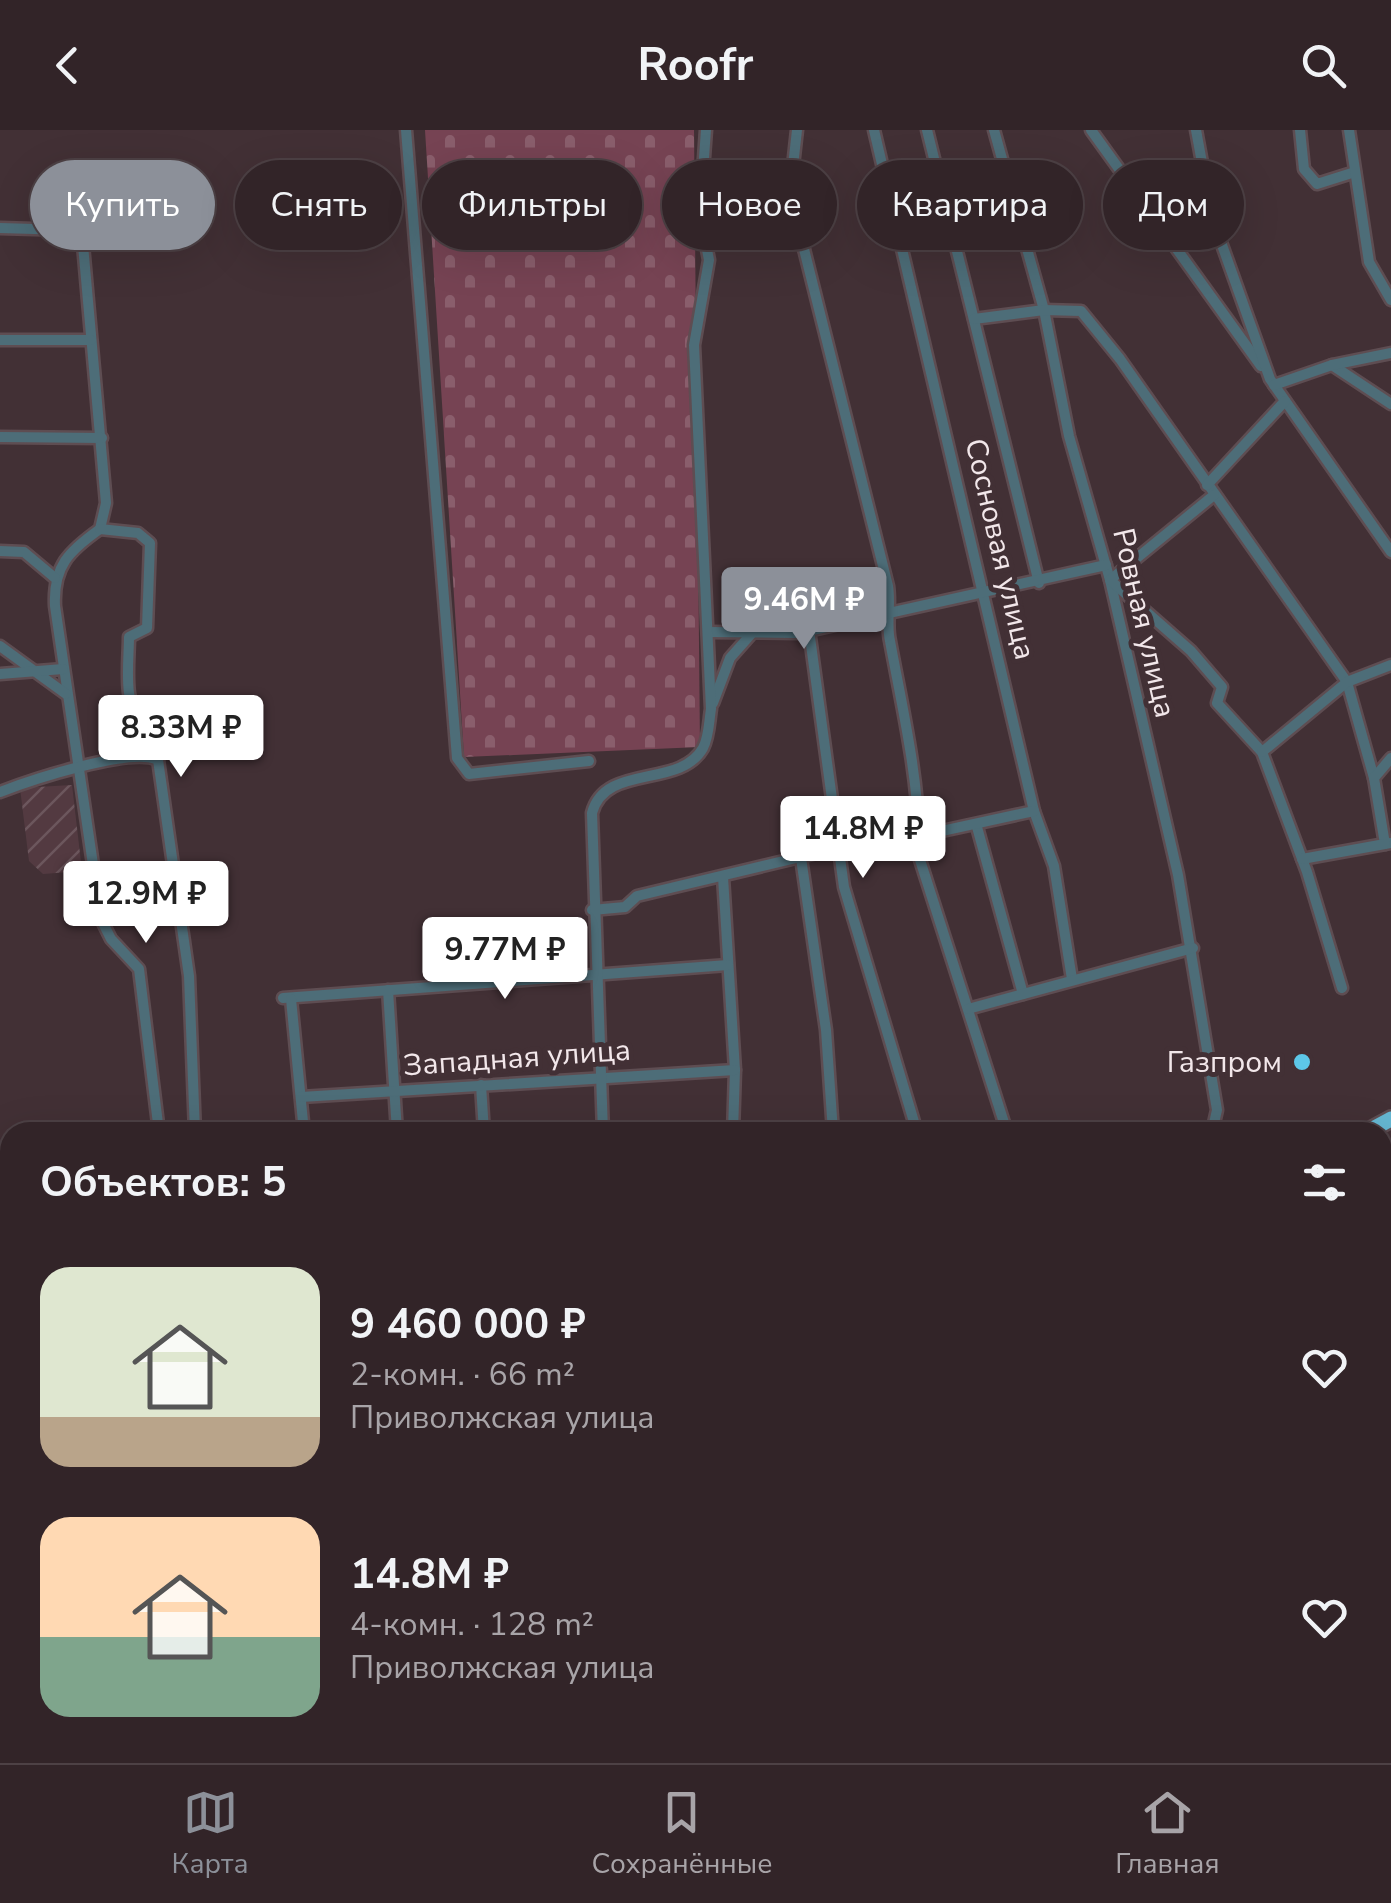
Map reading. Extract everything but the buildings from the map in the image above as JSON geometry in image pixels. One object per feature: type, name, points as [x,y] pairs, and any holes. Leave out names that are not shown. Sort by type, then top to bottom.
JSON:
[{"type":"street","points":[[406,130],[456,758],[469,774],[589,761]]},
{"type":"street","points":[[706,130],[700,213],[709,260],[694,345],[711,709]]},
{"type":"street","points":[[797,130],[790,192],[892,613],[888,634],[906,714],[916,837],[1004,1122]]},
{"type":"street","name":"Сосновая улица","points":[[874,130],[1034,811],[1054,866],[1072,979]]},
{"type":"street","points":[[927,130],[1039,583]]},
{"type":"street","name":"Ровная улица","points":[[994,130],[1044,310],[1070,436],[1110,580],[1194,948],[1217,1110],[1214,1122]]},
{"type":"street","points":[[1090,130],[1391,552]]},
{"type":"street","points":[[1196,130],[1212,217],[1272,382]]},
{"type":"street","points":[[1300,130],[1304,170],[1317,184],[1355,172]]},
{"type":"street","points":[[1349,130],[1369,262],[1391,300]]},
{"type":"street","points":[[0,228],[74,232],[83,245],[106,502],[100,529]]},
{"type":"street","points":[[974,318],[1044,310],[1081,311],[1347,682],[1388,843],[1302,858]]},
{"type":"street","points":[[0,340],[91,340]]},
{"type":"street","points":[[1272,382],[1332,364],[1391,353]]},
{"type":"street","points":[[1332,364],[1391,404]]},
{"type":"street","points":[[1285,402],[1210,490],[1110,580],[1192,651],[1222,687],[1217,703],[1262,752],[1302,858],[1342,988]]},
{"type":"street","points":[[0,437],[102,438]]},
{"type":"street","points":[[142,755],[162,723],[142,725],[134,715],[127,660],[129,636],[147,628],[150,544],[138,533],[100,529],[69,551],[55,578],[63,669],[104,929],[136,963],[143,982],[158,1122]]},
{"type":"street","points":[[0,550],[24,552],[55,578]]},
{"type":"street","points":[[708,632],[809,630],[985,595],[1106,565]]},
{"type":"street","points":[[809,630],[844,887],[914,1122]]},
{"type":"street","points":[[602,1122],[590,828],[596,798],[612,786],[692,760],[702,748],[730,658],[753,632]]},
{"type":"street","points":[[0,646],[66,694]]},
{"type":"street","points":[[1262,752],[1347,682],[1391,666]]},
{"type":"street","points":[[0,674],[31,668],[63,669]]},
{"type":"street","points":[[155,739],[189,976],[195,1122]]},
{"type":"street","points":[[0,792],[40,777],[142,755],[158,760]]},
{"type":"street","points":[[1374,778],[1391,758]]},
{"type":"street","points":[[592,910],[616,910],[637,896],[838,848],[977,827],[1034,811]]},
{"type":"street","points":[[977,827],[1023,994]]},
{"type":"street","points":[[801,858],[833,1122]]},
{"type":"street","points":[[723,877],[735,1070],[733,1122]]},
{"type":"street","points":[[968,1009],[1194,948]]},
{"type":"street","points":[[303,1122],[287,998],[728,965]]},
{"type":"street","points":[[388,990],[397,1122]]},
{"type":"street","name":"Западная улица","points":[[302,1097],[735,1070]]},
{"type":"street","points":[[481,1084],[483,1122]]},
{"type":"shaded area","points":[[72,785],[82,871],[43,874],[29,861],[20,788]]},
{"type":"green space","points":[[425,130],[694,130],[694,160],[662,160],[662,250],[695,250],[700,747],[464,757],[432,250],[642,250],[642,160],[427,160]]},
{"type":"place","name":"Газпром","points":[[1302,1062]]}]
